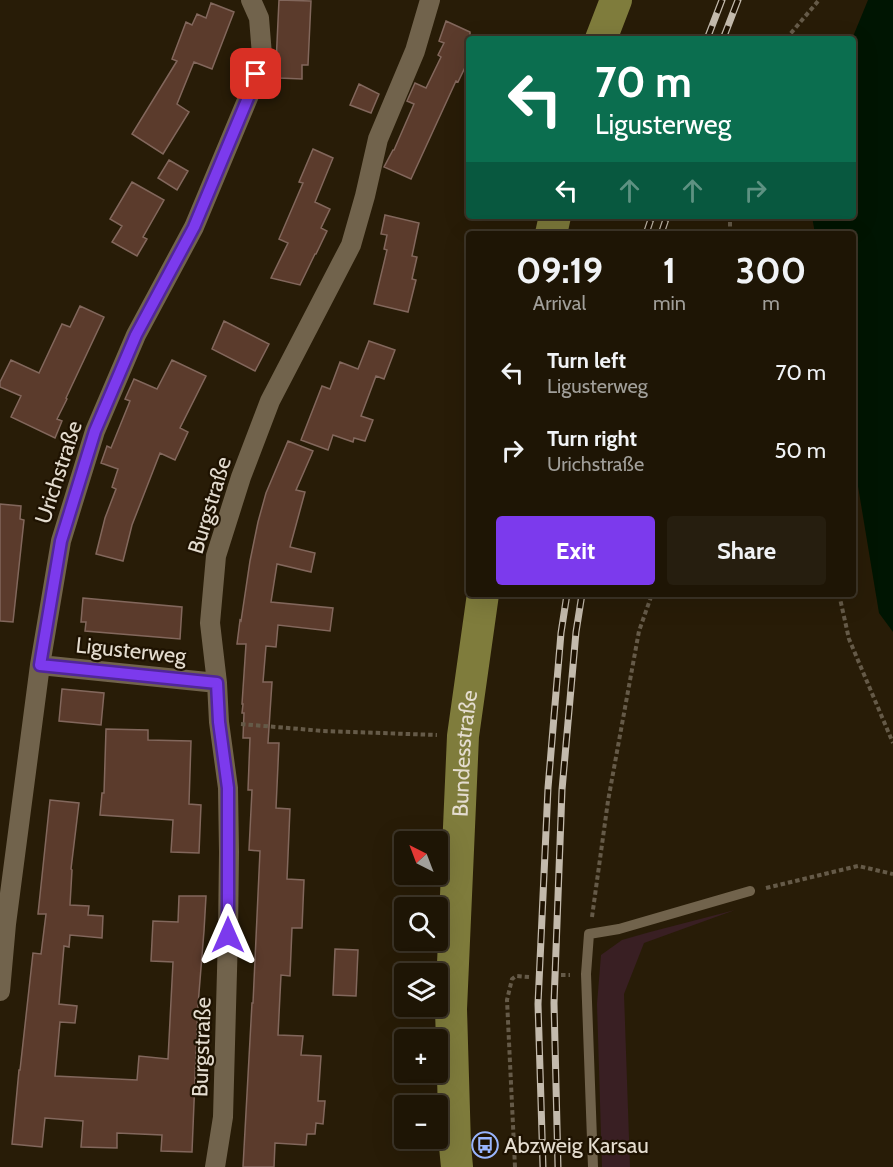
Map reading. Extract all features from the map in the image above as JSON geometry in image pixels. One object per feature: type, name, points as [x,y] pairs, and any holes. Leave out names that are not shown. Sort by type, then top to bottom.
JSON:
[{"type":"main road","points":[[602,36],[616,0]]},
{"type":"main road","name":"Bundesstraße","points":[[457,1167],[451,1009],[464,736],[483,597]]},
{"type":"street","name":"Urichstraße","points":[[0,992],[6,924],[40,665],[61,541],[95,431],[136,335],[194,227],[250,93],[262,55],[259,18],[251,0]]},
{"type":"street","name":"Burgstraße","points":[[215,1167],[223,1117],[228,935],[228,788],[210,623],[216,556],[237,489],[270,401],[351,245],[378,139],[415,51],[430,0]]},
{"type":"street","name":"Ligusterweg","points":[[40,665],[217,683]]},
{"type":"lane","points":[[593,1167],[586,974],[589,934],[619,929],[750,891]]},
{"type":"path","points":[[789,36],[819,0]]},
{"type":"path","points":[[589,934],[608,801],[639,631],[651,597]]},
{"type":"path","points":[[840,597],[849,639],[893,742]]},
{"type":"path","points":[[219,722],[323,731],[464,736]]},
{"type":"path","points":[[750,891],[858,866],[893,874]]},
{"type":"path","points":[[515,1167],[507,1000],[512,979],[516,976],[529,977]]},
{"type":"shaded area","points":[[868,0],[893,0],[893,632],[879,613],[856,474],[856,231],[814,231],[812,219],[856,219],[856,36],[853,36]]},
{"type":"shaded area","points":[[735,910],[644,943],[624,994],[630,1167],[602,1167],[597,1004],[601,955],[622,940]]},
{"type":"building","points":[[279,0],[311,1],[308,65],[302,65],[302,79],[279,78],[280,64],[276,64]]},
{"type":"building","points":[[211,3],[234,12],[212,69],[194,62],[177,104],[189,112],[163,154],[132,134],[177,61],[172,59],[186,22],[192,25],[197,14],[206,18]]},
{"type":"building","points":[[446,21],[470,32],[470,36],[466,36],[466,65],[458,82],[456,81],[411,179],[384,167],[414,104],[407,101],[415,83],[426,88],[441,57],[438,55],[444,43],[439,41]]},
{"type":"building","points":[[359,84],[379,94],[371,113],[350,105]]},
{"type":"building","points":[[313,149],[333,158],[315,202],[330,209],[321,228],[327,231],[300,285],[271,278],[288,243],[279,239],[303,183],[299,182]]},
{"type":"building","points":[[169,160],[188,171],[177,190],[158,178]]},
{"type":"building","points":[[132,182],[164,200],[143,237],[147,239],[137,256],[112,242],[122,226],[110,219]]},
{"type":"building","points":[[385,215],[419,223],[412,256],[417,257],[412,279],[416,280],[408,312],[374,304],[387,250],[384,249],[387,235],[381,234]]},
{"type":"building","points":[[80,306],[104,317],[57,419],[62,421],[55,438],[11,417],[21,396],[0,387],[0,382],[11,360],[39,373],[62,324],[70,327]]},
{"type":"building","points":[[224,321],[269,344],[255,371],[212,349]]},
{"type":"building","points":[[369,341],[395,350],[384,379],[376,376],[361,416],[373,420],[365,441],[354,438],[353,442],[333,435],[328,450],[301,440],[322,386],[330,389],[340,362],[358,369]]},
{"type":"building","points":[[172,360],[206,376],[180,428],[188,432],[175,460],[160,453],[132,525],[123,561],[96,554],[105,518],[116,489],[112,487],[118,469],[101,463],[107,446],[111,448],[130,401],[125,399],[134,379],[157,389]]},
{"type":"building","points":[[288,441],[313,451],[296,490],[305,492],[290,547],[315,553],[311,572],[277,564],[271,602],[333,608],[330,631],[278,625],[276,647],[266,646],[263,682],[272,682],[268,743],[279,743],[276,808],[290,809],[287,879],[304,880],[302,928],[292,928],[290,976],[281,975],[278,1035],[303,1036],[301,1055],[321,1056],[318,1101],[325,1101],[323,1124],[316,1123],[315,1134],[307,1134],[306,1145],[275,1143],[274,1167],[243,1167],[260,851],[249,850],[252,790],[248,790],[250,738],[243,738],[244,713],[242,713],[246,644],[237,644],[258,522],[266,493]]},
{"type":"building","points":[[0,504],[21,506],[20,519],[24,520],[13,622],[0,621]]},
{"type":"building","points":[[83,598],[182,607],[180,639],[85,631],[86,622],[81,622]]},
{"type":"building","points":[[62,689],[104,693],[101,725],[59,721]]},
{"type":"building","points":[[106,729],[148,730],[148,740],[191,741],[189,804],[201,805],[199,853],[171,852],[173,820],[100,815],[102,793],[104,793]]},
{"type":"building","points":[[50,800],[79,803],[71,869],[70,905],[89,906],[88,915],[103,916],[102,938],[70,935],[69,947],[64,946],[59,1004],[77,1006],[75,1023],[60,1022],[55,1076],[137,1080],[139,1056],[168,1059],[173,962],[151,961],[153,921],[178,922],[179,896],[206,896],[198,1005],[192,1152],[161,1151],[162,1135],[117,1133],[117,1148],[81,1147],[83,1121],[45,1118],[42,1147],[12,1144],[33,953],[41,954],[46,914],[38,914]]},
{"type":"building","points":[[335,949],[358,950],[356,996],[333,995]]},
{"type":"railway","points":[[708,36],[722,0]]},
{"type":"railway","points":[[724,36],[738,0]]},
{"type":"railway","points":[[647,231],[651,219]]},
{"type":"railway","points":[[662,231],[666,219]]},
{"type":"railway","points":[[543,1167],[538,1004],[548,788],[561,633],[567,597]]},
{"type":"railway","points":[[558,1167],[554,1003],[562,790],[576,632],[582,597]]},
{"type":"place","name":"Abzweig Karsau","points":[[485,1145]]},
{"type":"route","points":[[228,935],[228,788],[219,722],[217,683],[40,665],[61,541],[95,431],[136,335],[194,227],[256,74]]}]
